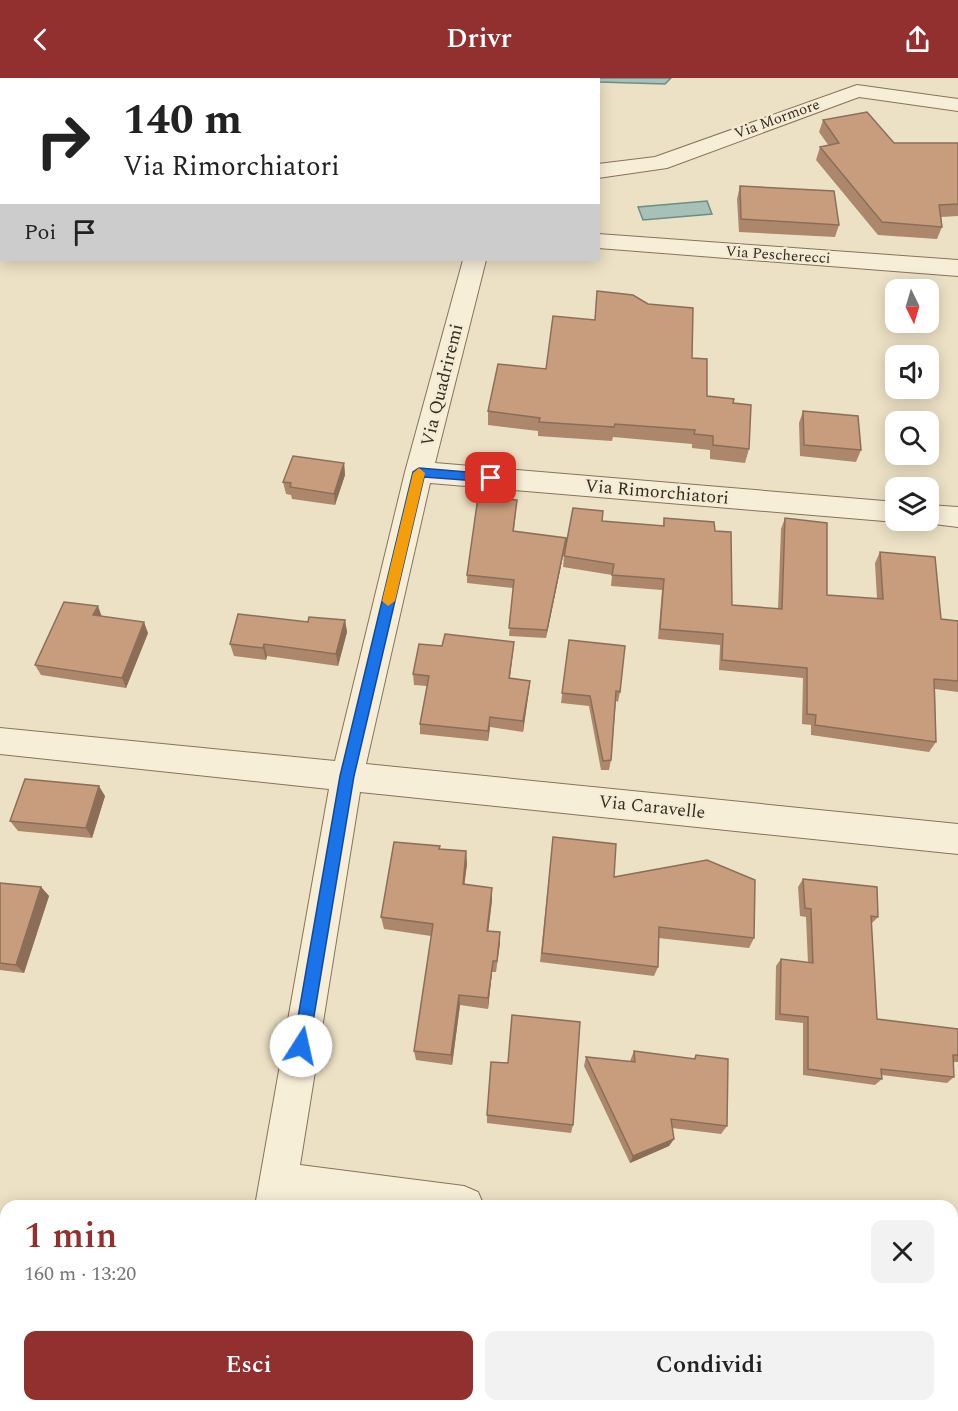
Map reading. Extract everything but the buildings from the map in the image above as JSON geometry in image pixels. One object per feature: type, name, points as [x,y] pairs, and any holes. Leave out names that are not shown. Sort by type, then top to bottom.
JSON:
[{"type":"street","name":"Via Mormore","points":[[600,171],[659,163],[856,91],[958,105]]},
{"type":"street","name":"Via Pescherecci","points":[[600,241],[958,268]]},
{"type":"street","name":"Via Quadriremi","points":[[276,1194],[347,776],[419,472],[474,261]]},
{"type":"street","name":"Via Rimorchiatori","points":[[419,472],[885,511]]},
{"type":"street","points":[[939,516],[958,517]]},
{"type":"street","name":"Via Caravelle","points":[[0,741],[958,839]]},
{"type":"street","points":[[276,1194],[370,1200]]},
{"type":"water","points":[[600,78],[671,78],[665,84],[600,82]]},
{"type":"water","points":[[707,201],[712,214],[643,220],[638,207]]},
{"type":"slow traffic","points":[[388,601],[419,473]]},
{"type":"route","points":[[301,1046],[347,776],[419,472],[491,478]]}]
